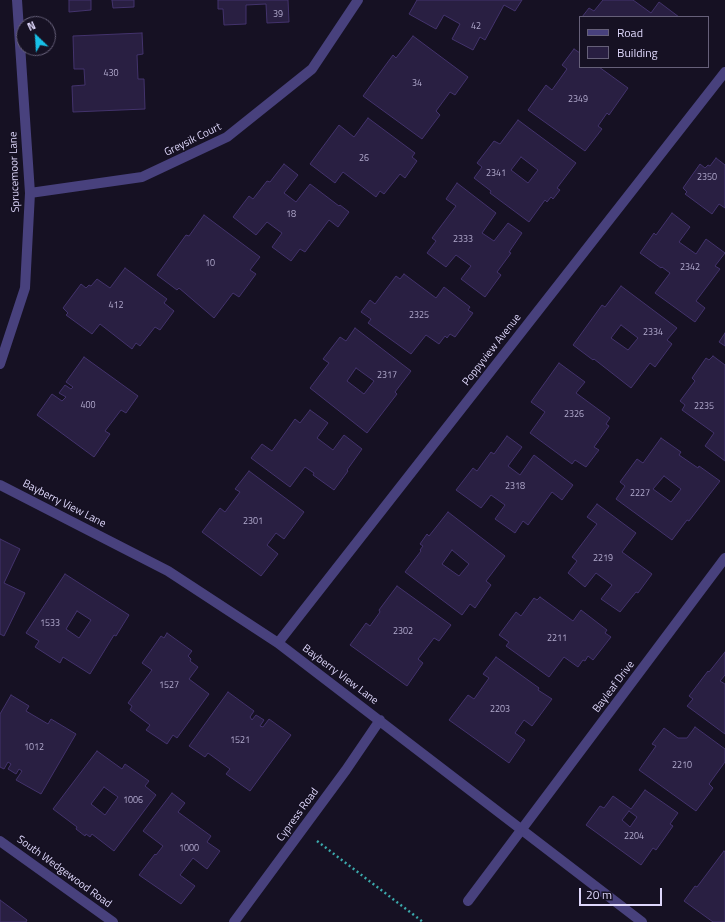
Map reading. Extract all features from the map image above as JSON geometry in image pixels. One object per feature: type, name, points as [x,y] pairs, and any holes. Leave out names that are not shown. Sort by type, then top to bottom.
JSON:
[{"type":"street","name":"Sprucemoor Lane","points":[[0,364],[25,288],[30,192],[17,0]]},
{"type":"street","name":"Greysik Court","points":[[30,192],[142,178],[227,137],[312,68],[358,0]]},
{"type":"street","name":"Poppyview Avenue","points":[[278,643],[725,72]]},
{"type":"street","name":"Bayberry View Lane","points":[[0,485],[168,571],[278,643],[642,922]]},
{"type":"street","name":"Bayleaf Drive","points":[[468,902],[725,558]]},
{"type":"street","name":"Cypress Road","points":[[234,922],[302,830],[380,720]]},
{"type":"street","name":"South Wedgewood Road","points":[[0,841],[113,922]]},
{"type":"path","points":[[302,830],[423,922]]},
{"type":"building","points":[[69,0],[91,0],[91,10],[69,12]]},
{"type":"building","points":[[112,0],[134,0],[134,7],[113,8]]},
{"type":"building","points":[[218,0],[288,0],[289,22],[267,23],[266,4],[246,5],[246,24],[224,25],[223,9],[218,9]]},
{"type":"building","points":[[417,0],[522,0],[515,11],[504,5],[485,40],[480,37],[473,50],[452,39],[460,24],[444,15],[436,29],[409,14]]},
{"type":"building","points":[[603,0],[633,0],[651,13],[659,2],[678,16],[583,16],[589,8],[594,11]]},
{"type":"building","points":[[142,33],[143,54],[137,55],[138,79],[144,79],[145,109],[73,112],[72,86],[85,85],[84,69],[74,69],[73,36]]},
{"type":"building","points":[[413,36],[468,77],[455,95],[450,92],[436,111],[440,115],[422,139],[363,96],[393,55],[396,58]]},
{"type":"building","points":[[574,49],[579,52],[579,68],[600,68],[628,88],[609,115],[607,113],[598,126],[602,129],[585,151],[528,110],[546,85],[552,90],[567,69],[562,65]]},
{"type":"building","points":[[368,118],[415,153],[412,157],[417,161],[405,178],[400,174],[384,194],[380,191],[376,197],[343,172],[335,183],[310,164],[339,125],[354,137]]},
{"type":"building","points":[[518,120],[576,163],[557,188],[560,190],[553,199],[551,197],[547,202],[545,200],[529,222],[490,193],[491,191],[474,178],[482,167],[477,163],[494,141],[500,144]],"holes":[[[521,157],[538,170],[528,183],[511,170]]]},
{"type":"building","points":[[716,158],[725,165],[725,208],[719,204],[712,214],[685,194],[687,192],[683,188],[700,164],[705,168],[708,165],[710,166]]},
{"type":"building","points":[[284,164],[298,175],[284,193],[296,202],[310,184],[349,212],[338,227],[329,220],[305,252],[300,249],[291,261],[272,247],[282,233],[267,222],[256,235],[233,217],[249,196],[253,199],[267,181],[270,182]]},
{"type":"building","points":[[457,183],[496,213],[482,233],[494,241],[508,223],[522,233],[509,252],[511,253],[497,272],[501,275],[485,297],[461,279],[471,266],[456,255],[446,267],[427,253],[436,241],[432,238],[456,206],[446,199]]},
{"type":"building","points":[[672,213],[690,227],[679,242],[696,254],[706,239],[725,253],[715,266],[720,269],[696,301],[705,308],[695,322],[655,293],[670,273],[640,253],[654,233],[656,235]]},
{"type":"building","points":[[204,215],[260,257],[250,270],[256,274],[239,297],[233,293],[214,318],[179,288],[177,290],[157,275],[186,235],[189,236]]},
{"type":"building","points":[[125,268],[167,299],[164,303],[174,311],[160,330],[155,327],[140,346],[136,343],[132,349],[100,324],[92,334],[66,315],[68,313],[63,308],[81,284],[86,288],[89,285],[91,286],[97,279],[110,288]]},
{"type":"building","points":[[404,274],[436,298],[444,287],[470,307],[468,310],[473,313],[455,337],[450,334],[447,338],[445,336],[439,344],[426,335],[411,354],[368,323],[371,319],[361,312],[370,300],[375,304],[396,276],[400,279]]},
{"type":"building","points":[[621,286],[677,328],[667,340],[672,344],[655,367],[650,363],[631,388],[594,359],[593,360],[573,345],[602,305],[605,307]],"holes":[[[621,325],[638,338],[628,350],[611,338]]]},
{"type":"building","points":[[355,328],[411,371],[395,392],[397,394],[367,433],[310,388],[329,363],[323,359],[340,337],[346,341]],"holes":[[[356,368],[374,381],[364,394],[347,381]]]},
{"type":"building","points":[[725,333],[725,346],[719,342]]},
{"type":"building","points":[[713,356],[725,365],[725,461],[705,446],[714,433],[682,410],[685,405],[680,401],[695,381],[692,378],[706,358],[709,360]]},
{"type":"building","points":[[84,357],[138,396],[126,413],[121,410],[105,431],[110,434],[94,457],[37,415],[52,394],[62,401],[66,397],[59,393],[65,385],[71,389],[73,387],[66,382]]},
{"type":"building","points":[[559,363],[585,382],[576,393],[610,418],[606,424],[609,426],[594,447],[599,450],[586,467],[575,460],[572,464],[530,433],[545,412],[531,402]]},
{"type":"building","points":[[310,410],[328,423],[317,438],[333,450],[344,435],[362,449],[334,490],[313,475],[314,473],[305,467],[290,487],[251,458],[262,444],[272,451],[295,419],[300,423]]},
{"type":"building","points":[[507,436],[522,447],[508,466],[520,475],[534,455],[573,485],[562,500],[552,492],[528,525],[523,521],[515,533],[495,519],[505,505],[491,495],[481,508],[456,490],[473,468],[477,471],[491,452],[494,454]]},
{"type":"building","points":[[661,438],[681,452],[679,455],[698,468],[699,466],[720,481],[672,540],[616,499],[625,486],[620,482],[637,459],[643,463]],"holes":[[[664,476],[681,489],[671,502],[653,489]]]},
{"type":"building","points":[[249,471],[304,512],[284,539],[276,533],[267,545],[278,554],[261,576],[202,532],[220,508],[225,512],[240,492],[235,489]]},
{"type":"building","points":[[597,504],[636,533],[622,552],[652,574],[638,593],[636,592],[620,612],[601,599],[612,585],[596,573],[585,587],[568,573],[577,561],[572,557],[597,524],[587,517]]},
{"type":"building","points":[[448,512],[505,556],[486,581],[491,585],[475,608],[470,604],[462,615],[405,572],[421,551],[420,550],[423,546],[420,544],[427,534],[429,536]],"holes":[[[452,550],[469,564],[459,576],[442,564]]]},
{"type":"building","points":[[0,539],[20,549],[4,583],[25,593],[4,636],[0,634]]},
{"type":"building","points":[[65,574],[129,615],[116,636],[114,635],[90,674],[63,657],[60,663],[35,647],[39,641],[26,633]],"holes":[[[77,611],[91,620],[79,638],[66,629]]]},
{"type":"building","points":[[397,586],[451,625],[439,641],[434,638],[418,659],[423,663],[407,686],[350,645],[366,623],[370,626],[380,612],[379,610]]},
{"type":"building","points":[[540,597],[573,621],[581,610],[607,630],[605,633],[611,637],[593,660],[588,656],[578,667],[564,657],[549,677],[506,646],[509,642],[499,635],[516,612],[521,616],[534,598],[537,600]]},
{"type":"building","points":[[167,633],[192,651],[188,656],[191,659],[190,661],[198,667],[189,679],[209,694],[177,738],[173,735],[167,744],[146,730],[150,725],[130,710],[132,706],[128,703],[152,670],[142,663],[161,636],[164,638]]},
{"type":"building","points":[[725,652],[725,675],[720,681],[725,684],[725,734],[687,706],[693,699],[689,696]]},
{"type":"building","points":[[496,657],[552,699],[532,726],[524,720],[515,733],[525,740],[509,763],[449,720],[468,695],[474,699],[489,678],[483,674]]},
{"type":"building","points":[[228,692],[254,711],[250,717],[252,720],[256,715],[264,720],[260,726],[263,727],[269,719],[291,735],[250,791],[226,774],[230,769],[208,753],[205,757],[189,746]]},
{"type":"building","points":[[11,695],[29,706],[26,711],[48,724],[51,719],[76,734],[41,794],[16,780],[22,771],[19,769],[16,774],[8,769],[11,764],[8,762],[4,769],[0,767],[0,714]]},
{"type":"building","points":[[695,727],[725,749],[725,762],[709,784],[713,788],[696,811],[639,770],[656,746],[652,744],[664,728],[678,738],[687,738]]},
{"type":"building","points":[[97,751],[122,769],[125,764],[149,781],[145,786],[156,795],[114,851],[92,834],[90,837],[86,834],[85,836],[76,829],[77,827],[53,809]],"holes":[[[104,787],[118,797],[105,815],[91,804]]]},
{"type":"building","points":[[645,790],[678,813],[670,824],[673,826],[656,850],[653,848],[641,865],[586,825],[600,806],[604,808],[613,796],[631,809]],"holes":[[[629,811],[637,817],[630,827],[622,820]]]},
{"type":"building","points":[[172,793],[185,803],[178,812],[211,836],[207,842],[220,851],[207,869],[193,858],[180,875],[195,886],[181,904],[139,875],[163,846],[143,831]]},
{"type":"building","points":[[724,851],[725,922],[713,922],[684,901],[695,886],[697,887]]},
{"type":"building","points":[[0,900],[27,920],[26,922],[0,922]]}]
